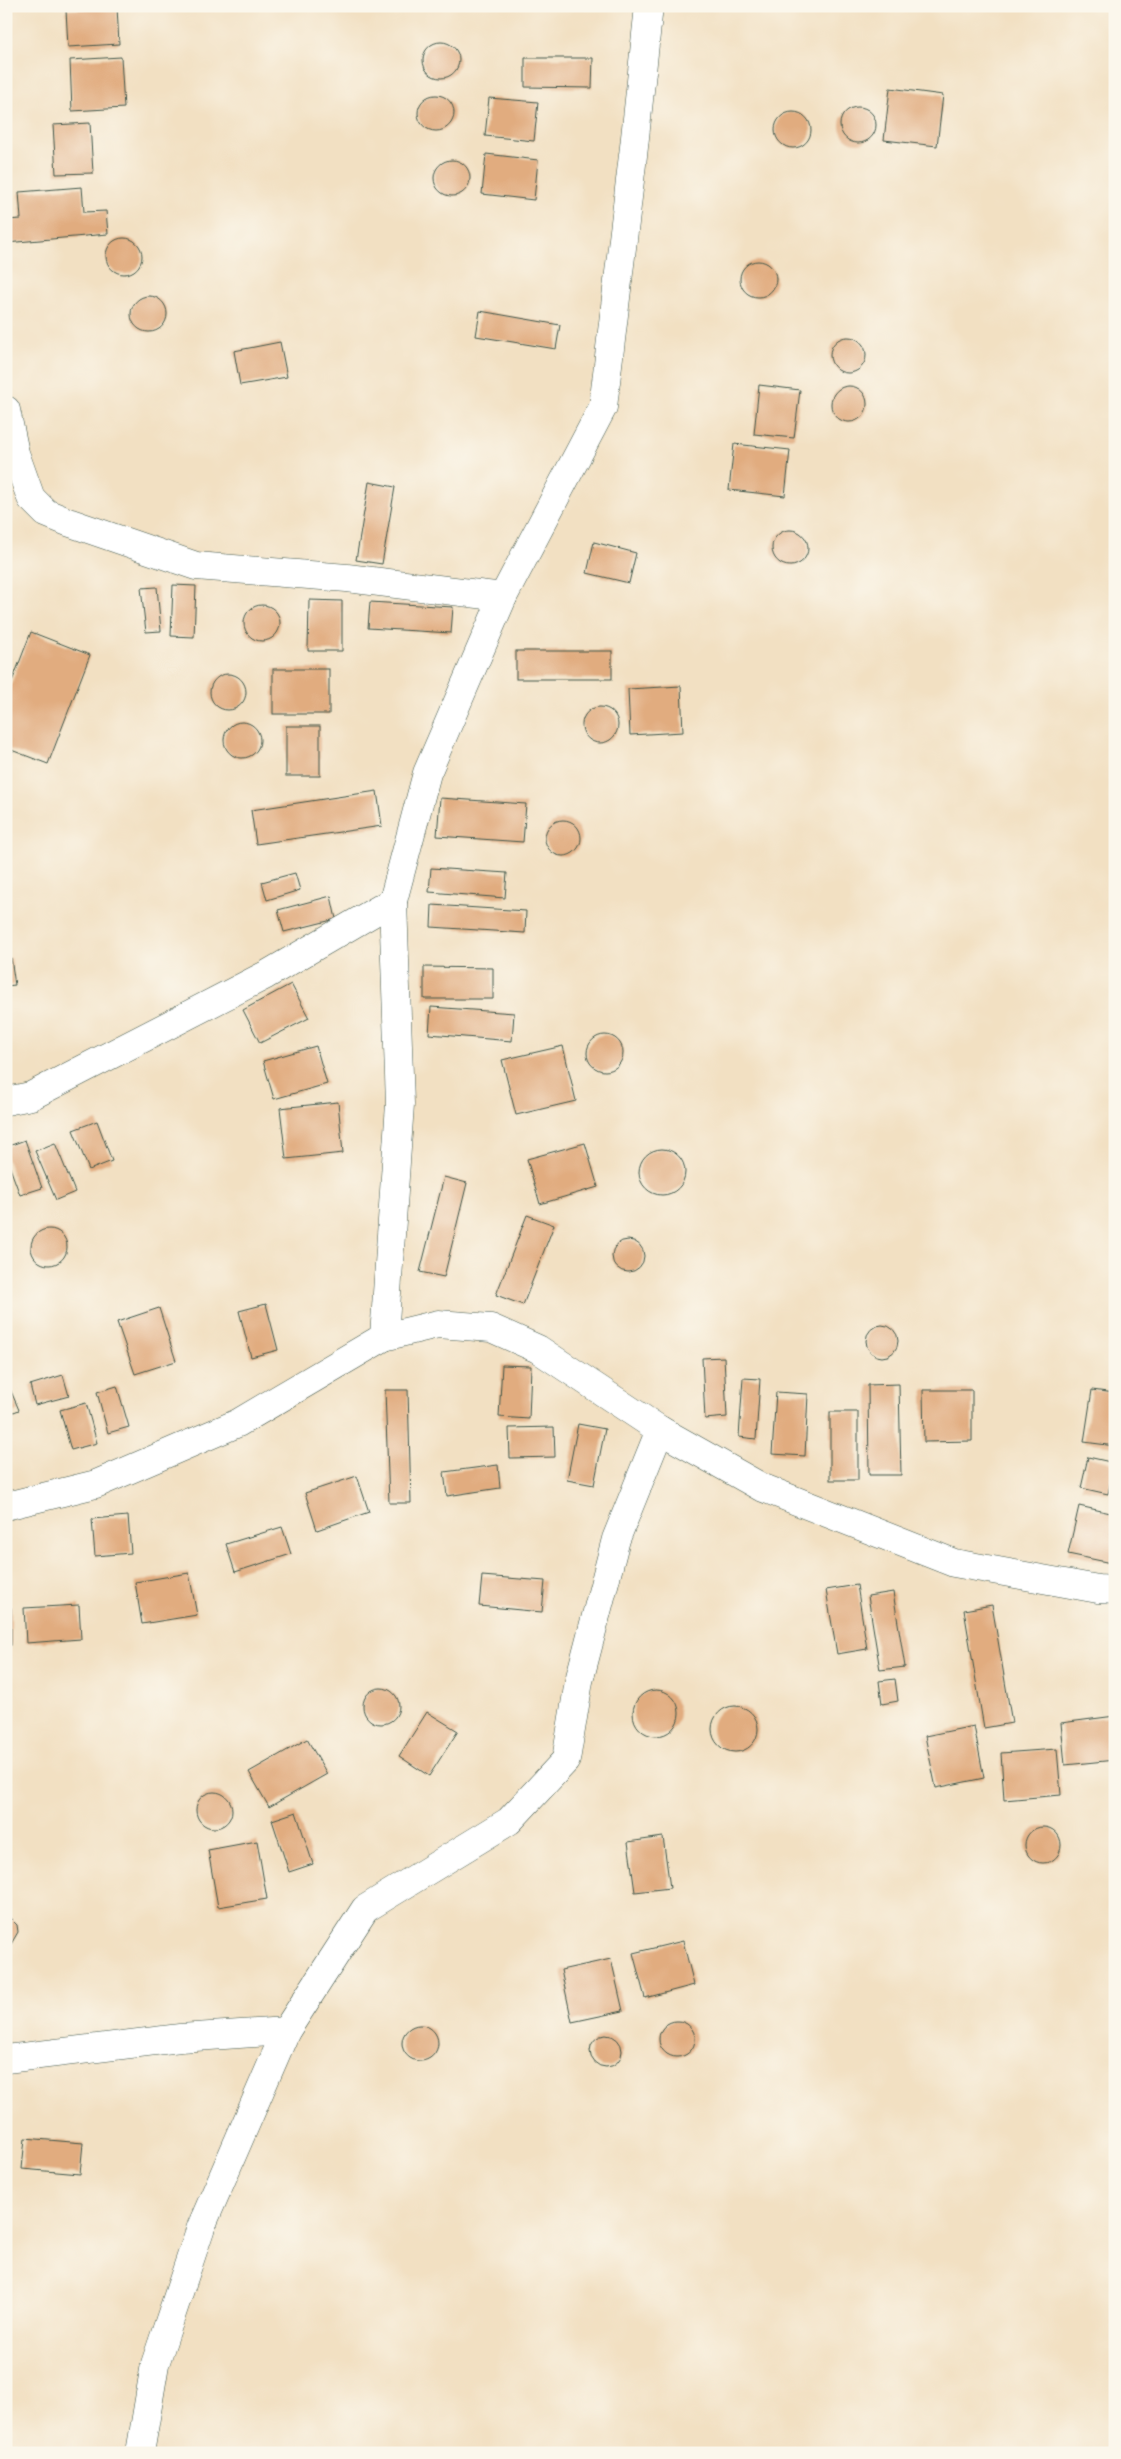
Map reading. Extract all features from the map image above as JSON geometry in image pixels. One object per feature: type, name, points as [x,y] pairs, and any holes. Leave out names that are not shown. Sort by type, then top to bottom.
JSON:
[{"type":"street","points":[[384,1337],[400,1104],[392,900],[427,773],[504,596],[603,407],[649,6]]},
{"type":"street","points":[[6,410],[15,453],[32,498],[46,513],[68,522],[196,566],[347,578],[504,596]]},
{"type":"street","points":[[6,1101],[31,1096],[258,980],[392,900]]},
{"type":"street","points":[[6,1506],[96,1484],[238,1423],[384,1337],[438,1324],[491,1328],[538,1349],[660,1430],[761,1486],[954,1563],[1098,1589],[1115,1590]]},
{"type":"street","points":[[140,2453],[155,2364],[201,2227],[286,2031],[365,1909],[509,1821],[566,1760],[579,1681],[616,1539],[660,1430]]},
{"type":"street","points":[[6,2058],[180,2038],[286,2031]]},
{"type":"building","points":[[117,7],[119,44],[68,47],[66,10]]},
{"type":"building","points":[[441,42],[448,43],[454,47],[458,53],[458,67],[454,73],[448,77],[441,78],[434,77],[428,73],[424,67],[423,60],[424,53],[428,47],[434,43]]},
{"type":"building","points":[[121,57],[124,108],[72,111],[70,60]]},
{"type":"building","points":[[525,58],[593,58],[592,88],[525,87]]},
{"type":"building","points":[[890,88],[943,95],[937,146],[884,140]]},
{"type":"building","points":[[436,95],[443,96],[449,100],[453,106],[453,120],[449,126],[443,130],[436,131],[429,130],[423,126],[419,120],[418,113],[419,106],[423,100],[429,96]]},
{"type":"building","points":[[489,98],[538,102],[534,141],[485,136]]},
{"type":"building","points":[[858,107],[865,108],[871,112],[875,118],[875,132],[871,138],[865,142],[858,143],[851,142],[845,138],[841,132],[840,125],[841,118],[845,112],[851,108]]},
{"type":"building","points":[[793,112],[800,113],[806,117],[810,123],[810,137],[806,143],[800,147],[793,148],[786,147],[780,143],[776,137],[775,130],[776,123],[780,117],[786,113]]},
{"type":"building","points":[[90,123],[93,173],[56,174],[53,125]]},
{"type":"building","points":[[486,154],[538,160],[534,200],[482,194]]},
{"type":"building","points":[[452,160],[459,161],[465,165],[469,171],[469,185],[465,191],[459,195],[452,196],[445,195],[439,191],[435,185],[434,178],[435,171],[439,165],[445,161]]},
{"type":"building","points":[[82,187],[84,212],[106,211],[108,234],[6,243],[6,220],[21,219],[19,192]]},
{"type":"building","points":[[124,238],[131,239],[137,243],[141,249],[141,263],[137,269],[131,273],[124,274],[117,273],[111,269],[107,263],[106,256],[107,249],[111,243],[117,239]]},
{"type":"building","points":[[758,261],[765,262],[771,266],[775,272],[775,286],[771,292],[765,296],[758,297],[751,296],[745,292],[741,286],[740,279],[741,272],[745,266],[751,262]]},
{"type":"building","points":[[149,296],[156,297],[162,301],[166,307],[166,321],[162,327],[156,331],[149,332],[142,331],[136,327],[132,321],[131,314],[132,307],[136,301],[142,297]]},
{"type":"building","points":[[480,311],[560,325],[556,349],[476,336]]},
{"type":"building","points":[[848,337],[855,338],[861,342],[865,348],[865,362],[861,368],[855,372],[848,373],[841,372],[835,368],[831,362],[830,355],[831,348],[835,342],[841,338]]},
{"type":"building","points":[[280,342],[287,377],[240,385],[234,351]]},
{"type":"building","points":[[759,385],[800,390],[794,438],[754,434]]},
{"type":"building","points":[[849,386],[856,387],[862,391],[866,397],[866,411],[862,417],[856,421],[849,422],[842,421],[836,417],[832,411],[831,404],[832,397],[836,391],[842,387]]},
{"type":"building","points":[[734,444],[790,450],[785,496],[729,490]]},
{"type":"building","points":[[369,482],[395,487],[382,564],[356,560]]},
{"type":"building","points":[[790,530],[797,531],[803,535],[807,541],[807,555],[803,561],[797,565],[790,566],[783,565],[777,561],[773,555],[772,548],[773,541],[777,535],[783,531]]},
{"type":"building","points":[[594,542],[636,553],[629,583],[587,573]]},
{"type":"building","points":[[173,585],[196,586],[194,637],[171,636]]},
{"type":"building","points":[[157,587],[161,631],[146,632],[141,588]]},
{"type":"building","points":[[309,600],[342,601],[342,651],[308,651]]},
{"type":"building","points":[[370,602],[453,607],[451,633],[368,628]]},
{"type":"building","points":[[262,605],[269,606],[275,610],[279,616],[279,630],[275,636],[269,640],[262,641],[255,640],[249,636],[245,630],[244,623],[245,616],[249,610],[255,606]]},
{"type":"building","points":[[31,632],[90,655],[48,764],[6,748],[6,697]]},
{"type":"building","points":[[516,651],[612,651],[612,679],[516,679]]},
{"type":"building","points":[[273,669],[329,669],[329,714],[273,714]]},
{"type":"building","points":[[228,674],[235,675],[241,679],[245,685],[245,699],[241,705],[235,709],[228,710],[221,709],[215,705],[211,699],[210,692],[211,685],[215,679],[221,675]]},
{"type":"building","points":[[681,686],[683,732],[630,735],[628,689]]},
{"type":"building","points":[[600,707],[607,708],[613,712],[617,718],[617,732],[613,738],[607,742],[600,743],[593,742],[587,738],[583,732],[582,725],[583,718],[587,712],[593,708]]},
{"type":"building","points":[[242,722],[249,723],[255,727],[259,733],[259,747],[255,753],[249,757],[242,758],[235,757],[229,753],[225,747],[224,740],[225,733],[229,727],[235,723]]},
{"type":"building","points":[[286,726],[320,726],[320,776],[286,776]]},
{"type":"building","points":[[377,791],[382,826],[256,844],[251,810]]},
{"type":"building","points":[[440,798],[526,804],[523,842],[437,836]]},
{"type":"building","points":[[563,820],[570,821],[576,825],[580,831],[580,845],[576,851],[570,855],[563,856],[556,855],[550,851],[546,845],[545,838],[546,831],[550,825],[556,821]]},
{"type":"building","points":[[431,868],[507,873],[505,898],[429,892]]},
{"type":"building","points":[[295,873],[300,890],[267,900],[262,882]]},
{"type":"building","points":[[331,896],[336,919],[284,932],[278,910]]},
{"type":"building","points":[[432,905],[526,911],[525,933],[431,927]]},
{"type":"building","points":[[6,958],[11,958],[15,985],[6,986]]},
{"type":"building","points":[[424,967],[493,968],[493,999],[424,999]]},
{"type":"building","points":[[291,984],[309,1018],[260,1043],[243,1010]]},
{"type":"building","points":[[431,1007],[514,1013],[512,1041],[429,1034]]},
{"type":"building","points":[[605,1035],[612,1036],[618,1040],[622,1046],[622,1060],[618,1066],[612,1070],[605,1071],[598,1070],[592,1066],[588,1060],[587,1053],[588,1046],[592,1040],[598,1036]]},
{"type":"building","points":[[316,1046],[327,1084],[274,1099],[263,1061]]},
{"type":"building","points":[[563,1046],[576,1101],[516,1115],[502,1060]]},
{"type":"building","points":[[338,1102],[343,1153],[286,1159],[280,1108]]},
{"type":"building","points":[[97,1121],[112,1161],[89,1170],[73,1130]]},
{"type":"building","points":[[25,1140],[42,1188],[20,1195],[6,1157],[6,1147]]},
{"type":"building","points":[[55,1143],[75,1192],[56,1200],[35,1151]]},
{"type":"building","points":[[585,1143],[598,1187],[540,1204],[527,1159]]},
{"type":"building","points":[[657,1149],[667,1149],[681,1159],[685,1172],[681,1185],[675,1191],[667,1195],[657,1195],[643,1185],[639,1177],[639,1167],[649,1153]]},
{"type":"building","points":[[444,1177],[467,1183],[444,1277],[420,1272]]},
{"type":"building","points":[[527,1215],[554,1225],[523,1305],[496,1295]]},
{"type":"building","points":[[49,1229],[56,1230],[62,1234],[66,1240],[66,1254],[62,1260],[56,1264],[49,1265],[42,1264],[36,1260],[32,1254],[31,1247],[32,1240],[36,1234],[42,1230]]},
{"type":"building","points":[[628,1240],[634,1241],[639,1245],[643,1250],[643,1262],[639,1267],[634,1271],[628,1272],[622,1271],[617,1267],[613,1262],[612,1256],[613,1250],[617,1245],[622,1241]]},
{"type":"building","points":[[266,1304],[278,1350],[251,1357],[239,1311]]},
{"type":"building","points":[[159,1308],[176,1361],[135,1374],[117,1322]]},
{"type":"building","points":[[882,1325],[888,1326],[893,1330],[897,1335],[897,1347],[893,1352],[888,1356],[882,1357],[876,1356],[871,1352],[867,1347],[866,1341],[867,1335],[871,1330],[876,1326]]},
{"type":"building","points":[[724,1357],[727,1417],[705,1419],[702,1358]]},
{"type":"building","points":[[502,1365],[531,1366],[529,1419],[499,1417]]},
{"type":"building","points":[[63,1375],[69,1396],[35,1405],[30,1385]]},
{"type":"building","points":[[743,1378],[760,1379],[756,1439],[739,1437]]},
{"type":"building","points":[[899,1384],[901,1475],[869,1475],[868,1385]]},
{"type":"building","points":[[117,1386],[129,1427],[108,1433],[97,1392]]},
{"type":"building","points":[[10,1389],[19,1410],[6,1415],[6,1391]]},
{"type":"building","points":[[385,1390],[408,1390],[411,1503],[389,1503]]},
{"type":"building","points":[[923,1390],[972,1390],[972,1441],[924,1442]]},
{"type":"building","points":[[1092,1390],[1115,1393],[1115,1446],[1084,1442]]},
{"type":"building","points":[[776,1392],[808,1394],[805,1456],[772,1454]]},
{"type":"building","points":[[86,1403],[97,1443],[71,1450],[60,1410]]},
{"type":"building","points":[[830,1412],[858,1412],[858,1480],[830,1480]]},
{"type":"building","points":[[578,1424],[605,1429],[594,1485],[567,1480]]},
{"type":"building","points":[[554,1427],[555,1457],[510,1458],[509,1428]]},
{"type":"building","points":[[1088,1457],[1115,1463],[1108,1494],[1081,1488]]},
{"type":"building","points":[[498,1465],[500,1488],[447,1496],[444,1472]]},
{"type":"building","points":[[357,1476],[369,1512],[317,1530],[305,1493]]},
{"type":"building","points":[[1079,1506],[1115,1514],[1115,1546],[1111,1563],[1068,1554]]},
{"type":"building","points":[[128,1516],[131,1553],[95,1556],[92,1519]]},
{"type":"building","points":[[282,1527],[291,1554],[235,1572],[226,1544]]},
{"type":"building","points":[[189,1573],[197,1615],[142,1624],[135,1582]]},
{"type":"building","points":[[482,1576],[545,1581],[542,1612],[479,1606]]},
{"type":"building","points":[[857,1585],[867,1649],[837,1654],[826,1590]]},
{"type":"building","points":[[893,1592],[905,1667],[880,1670],[868,1596]]},
{"type":"building","points":[[79,1605],[81,1639],[26,1643],[24,1608]]},
{"type":"building","points":[[992,1605],[1012,1723],[984,1728],[964,1610]]},
{"type":"building","points":[[6,1608],[11,1608],[11,1645],[6,1645]]},
{"type":"building","points":[[895,1679],[898,1701],[882,1704],[879,1681]]},
{"type":"building","points":[[381,1688],[388,1689],[394,1693],[398,1699],[398,1713],[394,1719],[388,1723],[381,1724],[374,1723],[368,1719],[364,1713],[363,1706],[364,1699],[368,1693],[374,1689]]},
{"type":"building","points":[[651,1690],[661,1690],[675,1700],[679,1713],[675,1726],[669,1732],[661,1736],[651,1736],[637,1726],[633,1718],[633,1708],[643,1694]]},
{"type":"building","points":[[730,1706],[740,1706],[754,1716],[758,1729],[754,1742],[748,1748],[740,1752],[730,1752],[716,1742],[712,1734],[712,1724],[722,1710]]},
{"type":"building","points":[[427,1712],[458,1731],[429,1776],[399,1756]]},
{"type":"building","points":[[1115,1716],[1115,1760],[1065,1765],[1061,1723]]},
{"type":"building","points":[[974,1726],[984,1778],[936,1788],[925,1736]]},
{"type":"building","points":[[307,1739],[327,1774],[269,1807],[249,1772]]},
{"type":"building","points":[[1057,1749],[1061,1795],[1004,1800],[1001,1753]]},
{"type":"building","points":[[214,1792],[221,1793],[227,1797],[231,1803],[231,1817],[227,1823],[221,1827],[214,1828],[207,1827],[201,1823],[197,1817],[196,1810],[197,1803],[201,1797],[207,1793]]},
{"type":"building","points":[[296,1812],[313,1864],[289,1872],[272,1820]]},
{"type":"building","points":[[1043,1827],[1050,1828],[1056,1832],[1060,1838],[1060,1852],[1056,1858],[1050,1862],[1043,1863],[1036,1862],[1030,1858],[1026,1852],[1025,1845],[1026,1838],[1030,1832],[1036,1828]]},
{"type":"building","points":[[663,1837],[670,1888],[635,1892],[628,1842]]},
{"type":"building","points":[[257,1841],[267,1899],[218,1907],[208,1850]]},
{"type":"building","points":[[6,1914],[17,1925],[18,1932],[11,1944],[6,1947]]},
{"type":"building","points":[[683,1941],[694,1985],[645,1998],[633,1953]]},
{"type":"building","points":[[611,1959],[623,2011],[572,2022],[561,1970]]},
{"type":"building","points":[[677,2021],[684,2022],[690,2026],[694,2032],[694,2046],[690,2052],[684,2056],[677,2057],[670,2056],[664,2052],[660,2046],[659,2039],[660,2032],[664,2026],[670,2022]]},
{"type":"building","points":[[420,2025],[427,2026],[433,2030],[437,2036],[437,2050],[433,2056],[427,2060],[420,2061],[413,2060],[407,2056],[403,2050],[402,2043],[403,2036],[407,2030],[413,2026]]},
{"type":"building","points":[[606,2035],[612,2036],[617,2040],[621,2045],[621,2057],[617,2062],[612,2066],[606,2067],[600,2066],[595,2062],[591,2057],[590,2051],[591,2045],[595,2040],[600,2036]]},
{"type":"building","points":[[25,2138],[83,2143],[80,2174],[22,2169]]}]
